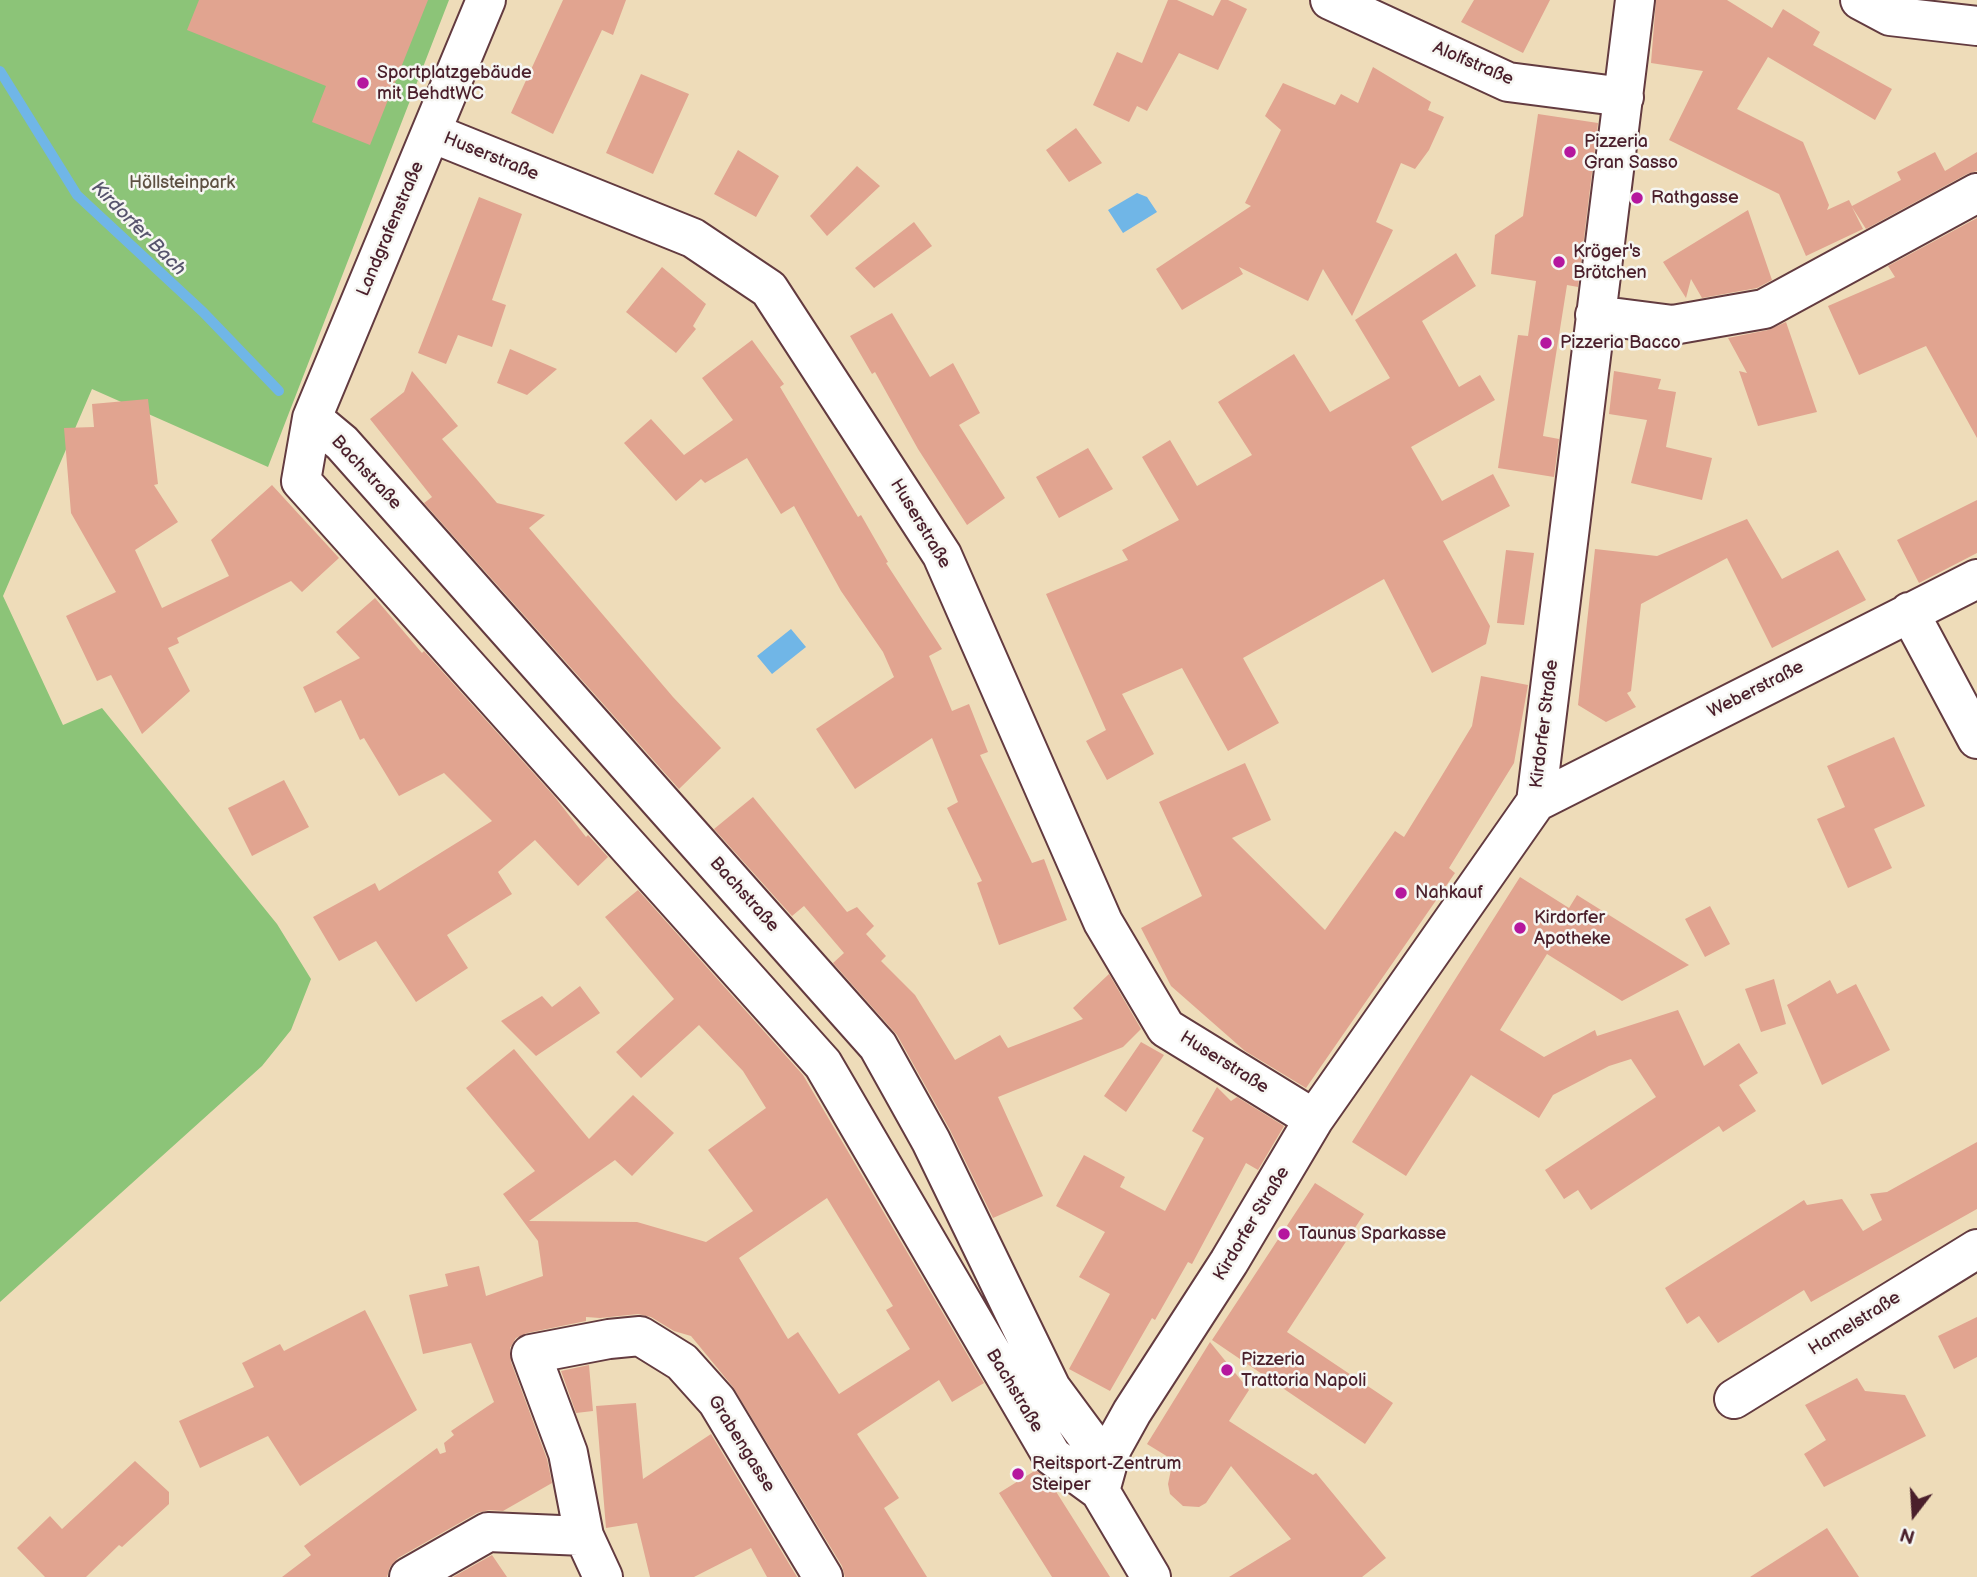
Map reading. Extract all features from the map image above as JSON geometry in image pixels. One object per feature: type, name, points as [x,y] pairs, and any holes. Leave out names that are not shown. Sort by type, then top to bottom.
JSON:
[{"type":"street","name":"Landgrafenstraße","points":[[312,418],[486,0]]},
{"type":"street","name":"Alolfstraße","points":[[1331,0],[1508,82],[1624,97]]},
{"type":"street","name":"Kirdorfer Straße","points":[[1100,1491],[1111,1448],[1229,1262],[1314,1119],[1536,802],[1634,0]]},
{"type":"street","points":[[1860,0],[1890,16],[1977,26]]},
{"type":"street","name":"Huserstraße","points":[[432,133],[693,238],[769,289],[942,555],[1103,922],[1166,1028],[1314,1119]]},
{"type":"street","points":[[1595,315],[1673,326],[1764,309],[1977,193]]},
{"type":"street","name":"Bachstraße","points":[[1100,1491],[1052,1456],[823,1064],[301,481],[312,418],[342,443],[878,1046],[931,1141],[1051,1388],[1088,1438],[1100,1491],[1151,1577]]},
{"type":"street","name":"Weberstraße","points":[[1536,802],[1977,579]]},
{"type":"street","points":[[1909,612],[1977,739]]},
{"type":"street","name":"Hamelstraße","points":[[1734,1399],[1977,1249]]},
{"type":"street","name":"Grabengasse","points":[[584,1536],[568,1452],[531,1354],[640,1336],[682,1362],[717,1401],[823,1577]]},
{"type":"street","points":[[409,1577],[488,1532],[584,1536],[603,1577]]},
{"type":"green space","name":"Höllsteinpark","points":[[0,0],[449,0],[268,467],[92,389],[3,596],[63,725],[102,708],[277,924],[311,979],[291,1030],[262,1066],[0,1302]]},
{"type":"water","points":[[1137,193],[1147,197],[1157,212],[1123,233],[1108,210]]},
{"type":"water","points":[[791,629],[806,647],[772,674],[757,656]]},
{"type":"building","points":[[199,0],[428,0],[370,145],[312,122],[326,86],[187,30]]},
{"type":"building","points":[[563,0],[626,0],[613,35],[602,30],[553,134],[511,113]]},
{"type":"building","points":[[1168,0],[1177,0],[1213,16],[1221,0],[1228,0],[1247,9],[1218,70],[1179,53],[1147,111],[1137,106],[1129,122],[1093,105],[1117,52],[1142,63]]},
{"type":"building","points":[[1474,0],[1550,0],[1523,53],[1461,22]]},
{"type":"building","points":[[1656,0],[1727,0],[1772,28],[1783,9],[1820,32],[1813,45],[1892,89],[1875,120],[1768,57],[1737,109],[1803,142],[1829,205],[1827,210],[1849,200],[1852,206],[1901,180],[1897,172],[1935,152],[1945,171],[1977,152],[1977,171],[1866,229],[1852,207],[1863,229],[1806,256],[1779,194],[1669,140],[1703,71],[1651,63]]},
{"type":"building","points":[[1373,67],[1431,102],[1428,110],[1444,117],[1429,150],[1415,169],[1401,163],[1376,222],[1393,230],[1352,316],[1323,269],[1308,301],[1239,267],[1243,274],[1182,310],[1156,269],[1251,206],[1245,203],[1281,130],[1265,116],[1283,83],[1335,105],[1341,94],[1358,103]]},
{"type":"building","points":[[641,74],[689,94],[653,174],[606,153]]},
{"type":"building","points":[[1538,114],[1598,123],[1578,287],[1567,285],[1543,436],[1559,439],[1554,477],[1498,468],[1518,335],[1528,336],[1536,281],[1491,274],[1495,235],[1523,216]]},
{"type":"building","points":[[1076,128],[1102,163],[1069,182],[1046,150]]},
{"type":"building","points":[[738,150],[779,176],[756,217],[714,194]]},
{"type":"building","points":[[857,166],[880,186],[827,236],[810,216]]},
{"type":"building","points":[[479,197],[522,214],[492,300],[506,305],[492,347],[458,335],[446,364],[418,353]]},
{"type":"building","points":[[1748,210],[1772,280],[1757,288],[1702,298],[1691,279],[1686,298],[1663,262]]},
{"type":"building","points":[[1977,218],[1977,438],[1926,346],[1859,375],[1828,306],[1895,277],[1888,266]]},
{"type":"building","points":[[914,222],[932,246],[874,288],[855,268]]},
{"type":"building","points":[[1456,253],[1476,286],[1422,321],[1459,387],[1480,375],[1495,400],[1411,447],[1442,501],[1493,474],[1510,506],[1443,541],[1490,626],[1486,644],[1432,673],[1384,579],[1243,658],[1279,723],[1228,751],[1182,668],[1122,694],[1154,754],[1107,780],[1086,741],[1106,730],[1046,594],[1128,560],[1122,550],[1179,520],[1142,457],[1170,440],[1197,486],[1252,455],[1218,402],[1294,354],[1330,412],[1390,378],[1355,320]]},
{"type":"building","points":[[662,267],[706,304],[693,326],[696,329],[676,353],[626,312]]},
{"type":"building","points":[[892,313],[930,377],[953,363],[980,413],[959,425],[1005,498],[967,525],[918,449],[875,372],[872,374],[850,336]]},
{"type":"building","points":[[1786,322],[1817,412],[1758,426],[1739,371],[1747,373],[1728,338],[1768,330]]},
{"type":"building","points":[[752,340],[784,384],[780,387],[858,517],[861,515],[888,562],[886,563],[942,649],[929,656],[952,711],[969,704],[988,752],[980,755],[1032,863],[1044,859],[1067,920],[999,945],[977,883],[982,881],[947,808],[958,802],[932,738],[855,789],[816,729],[894,677],[883,652],[841,591],[794,506],[781,514],[747,458],[705,483],[701,479],[676,501],[624,443],[651,419],[684,455],[733,420],[702,378]]},
{"type":"building","points":[[510,349],[557,369],[527,395],[497,383]]},
{"type":"building","points":[[412,371],[458,426],[442,439],[497,503],[545,515],[529,528],[673,697],[721,748],[679,789],[424,503],[432,497],[370,419],[404,392]]},
{"type":"building","points":[[1614,371],[1661,379],[1658,389],[1676,392],[1666,447],[1712,458],[1702,500],[1631,483],[1647,420],[1609,414]]},
{"type":"building","points":[[148,399],[158,484],[154,485],[178,522],[135,550],[162,608],[229,576],[211,540],[272,485],[339,558],[302,592],[291,581],[177,638],[179,643],[168,648],[190,691],[142,734],[111,675],[97,681],[66,616],[116,592],[71,513],[64,428],[94,427],[92,404]]},
{"type":"building","points":[[1088,448],[1113,489],[1059,518],[1036,477]]},
{"type":"building","points":[[1977,500],[1977,553],[1919,583],[1897,540]]},
{"type":"building","points":[[1747,519],[1782,579],[1838,550],[1866,600],[1772,648],[1727,558],[1641,604],[1631,691],[1627,693],[1636,707],[1606,722],[1578,705],[1595,549],[1657,556]]},
{"type":"building","points":[[1506,550],[1534,553],[1524,625],[1497,623]]},
{"type":"building","points":[[375,598],[554,796],[586,837],[588,835],[608,857],[578,886],[535,840],[498,872],[512,894],[447,935],[468,968],[416,1002],[376,941],[339,961],[313,917],[375,883],[379,891],[492,821],[444,773],[399,796],[364,738],[360,740],[341,700],[315,713],[303,687],[360,658],[336,632]]},
{"type":"building","points":[[1481,676],[1528,685],[1514,763],[1449,868],[1455,873],[1306,1088],[1245,1051],[1171,986],[1141,928],[1202,896],[1159,802],[1245,763],[1271,820],[1232,838],[1325,930],[1395,831],[1404,837],[1438,782],[1472,726]]},
{"type":"building","points":[[1894,737],[1925,806],[1874,829],[1892,868],[1848,888],[1817,819],[1845,807],[1827,766]]},
{"type":"building","points":[[284,780],[309,827],[252,856],[228,808]]},
{"type":"building","points":[[753,797],[847,912],[857,907],[874,926],[866,934],[886,956],[881,961],[915,995],[955,1060],[1000,1035],[1008,1048],[1083,1019],[1073,1008],[1109,974],[1141,1029],[1123,1047],[998,1097],[1043,1196],[993,1218],[950,1130],[897,1035],[833,963],[844,953],[804,906],[792,916],[714,829]]},
{"type":"building","points":[[1520,877],[1569,908],[1577,895],[1689,965],[1622,1001],[1547,954],[1500,1030],[1544,1057],[1595,1030],[1597,1036],[1678,1010],[1704,1066],[1739,1043],[1758,1073],[1739,1085],[1756,1111],[1723,1132],[1719,1126],[1591,1210],[1578,1190],[1564,1199],[1545,1170],[1656,1097],[1631,1059],[1609,1066],[1553,1095],[1539,1118],[1471,1075],[1406,1176],[1352,1142]]},
{"type":"building","points":[[638,890],[803,1075],[984,1383],[952,1402],[939,1380],[857,1434],[899,1498],[884,1508],[927,1577],[845,1577],[842,1566],[733,1387],[691,1336],[674,1331],[651,1317],[638,1314],[586,1317],[586,1321],[527,1333],[516,1338],[510,1348],[511,1362],[547,1459],[552,1483],[503,1511],[477,1513],[398,1558],[390,1567],[387,1577],[282,1577],[311,1555],[304,1546],[437,1448],[440,1454],[446,1452],[444,1443],[454,1435],[451,1431],[494,1402],[471,1343],[423,1354],[409,1295],[448,1286],[445,1274],[479,1266],[486,1296],[543,1276],[538,1241],[503,1194],[535,1171],[466,1088],[514,1049],[589,1139],[633,1095],[674,1133],[632,1176],[615,1160],[529,1221],[637,1222],[706,1242],[753,1211],[708,1150],[766,1108],[743,1071],[699,1025],[641,1078],[616,1052],[674,999],[605,917]],"holes":[[[827,1198],[893,1306],[886,1310],[910,1349],[839,1394],[798,1332],[788,1339],[739,1258]]]},
{"type":"building","points":[[1710,906],[1730,944],[1705,957],[1685,919]]},
{"type":"building","points":[[1774,979],[1786,1024],[1761,1032],[1745,989]]},
{"type":"building","points":[[1830,980],[1837,994],[1856,984],[1890,1050],[1822,1085],[1787,1005]]},
{"type":"building","points":[[580,986],[600,1013],[536,1056],[501,1021],[542,996],[552,1007]]},
{"type":"building","points":[[1141,1042],[1164,1055],[1126,1112],[1104,1096]]},
{"type":"building","points":[[1217,1087],[1231,1101],[1237,1097],[1284,1126],[1258,1170],[1246,1163],[1192,1264],[1188,1262],[1110,1391],[1069,1369],[1110,1294],[1079,1277],[1105,1232],[1056,1206],[1084,1155],[1125,1177],[1120,1187],[1165,1211],[1204,1138],[1192,1131]]},
{"type":"building","points":[[1977,1142],[1977,1209],[1811,1302],[1804,1290],[1718,1343],[1699,1316],[1687,1324],[1665,1288],[1804,1200],[1807,1205],[1842,1199],[1863,1231],[1882,1220],[1870,1194],[1887,1192]]},
{"type":"building","points":[[1315,1183],[1364,1214],[1287,1332],[1393,1403],[1365,1444],[1212,1340]]},
{"type":"building","points":[[365,1310],[417,1410],[300,1486],[268,1436],[200,1468],[179,1421],[254,1387],[242,1363],[280,1344],[284,1351]]},
{"type":"building","points":[[1977,1317],[1977,1357],[1954,1369],[1938,1336]]},
{"type":"building","points":[[1210,1342],[1249,1390],[1229,1421],[1313,1475],[1316,1473],[1386,1558],[1362,1577],[1229,1577],[1291,1539],[1231,1466],[1206,1503],[1199,1507],[1183,1506],[1170,1494],[1168,1484],[1173,1460],[1147,1444]]},
{"type":"building","points":[[589,1365],[593,1411],[576,1413],[561,1371]]},
{"type":"building","points":[[1857,1378],[1865,1391],[1905,1395],[1926,1436],[1824,1487],[1804,1454],[1826,1440],[1805,1405]]},
{"type":"building","points":[[636,1403],[643,1479],[711,1434],[797,1577],[767,1577],[751,1548],[694,1577],[650,1577],[637,1523],[606,1528],[596,1406]]},
{"type":"building","points":[[135,1461],[169,1492],[169,1504],[122,1547],[119,1545],[86,1577],[45,1577],[17,1548],[50,1516],[62,1529]]},
{"type":"building","points":[[1036,1470],[1050,1482],[1110,1577],[1052,1577],[999,1493]]},
{"type":"building","points":[[1827,1528],[1859,1577],[1750,1577]]},
{"type":"building","points":[[492,1555],[507,1577],[453,1577]]},
{"type":"waterway","name":"Kirdorfer Bach","points":[[0,71],[77,195],[203,312],[279,391]]},
{"type":"place","name":"Sportplatzgebäude mit BehdtWC","points":[[363,83]]},
{"type":"place","name":"Pizzeria Gran Sasso","points":[[1570,152]]},
{"type":"place","name":"Rathgasse","points":[[1637,198]]},
{"type":"place","name":"Kröger's Brötchen","points":[[1559,262]]},
{"type":"place","name":"Pizzeria Bacco","points":[[1546,343]]},
{"type":"place","name":"Nahkauf","points":[[1401,893]]},
{"type":"place","name":"Kirdorfer Apotheke","points":[[1520,928]]},
{"type":"place","name":"Taunus Sparkasse","points":[[1284,1234]]},
{"type":"place","name":"Pizzeria Trattoria Napoli","points":[[1227,1370]]},
{"type":"place","name":"Reitsport-Zentrum Steiper","points":[[1018,1474]]}]
